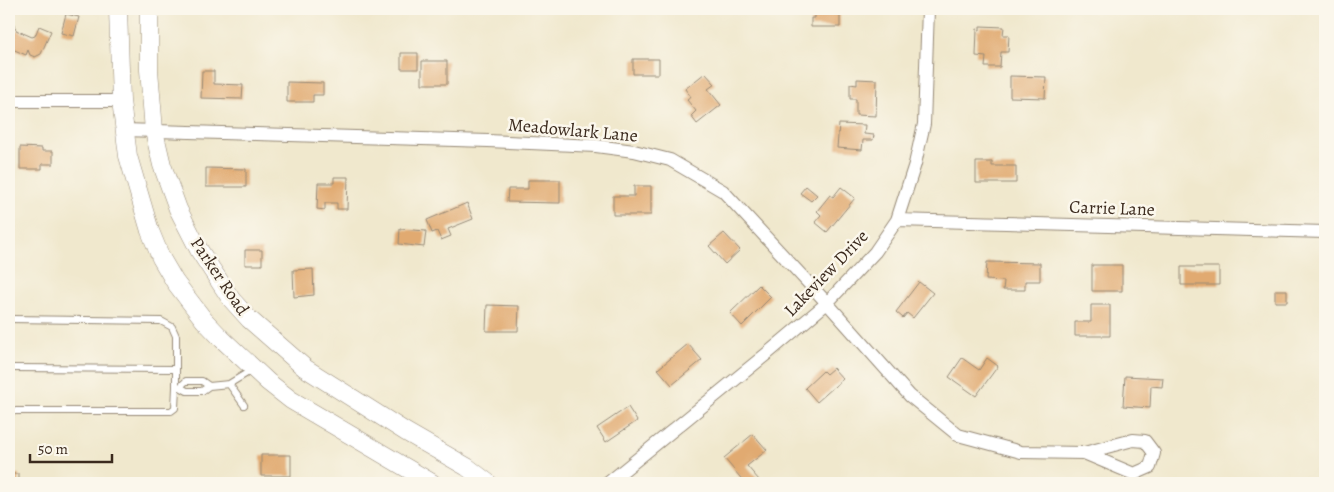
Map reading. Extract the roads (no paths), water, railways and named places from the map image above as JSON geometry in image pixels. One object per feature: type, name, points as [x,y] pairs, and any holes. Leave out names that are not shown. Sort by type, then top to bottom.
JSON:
[{"type":"main road","name":"Parker Road","points":[[118,9],[121,101],[124,130],[134,182],[161,258],[175,282],[204,320],[268,382],[291,400],[432,483]]},
{"type":"main road","name":"Parker Road","points":[[149,9],[149,70],[154,131],[162,165],[178,209],[195,242],[231,299],[249,319],[305,368],[406,432],[467,467],[488,483]]},
{"type":"street","name":"Lakeview Drive","points":[[608,483],[769,352],[827,302],[875,252],[897,220],[915,164],[924,124],[928,9]]},
{"type":"street","points":[[9,101],[121,101]]},
{"type":"street","name":"Meadowlark Lane","points":[[124,130],[587,146],[634,151],[670,160],[723,191],[827,302],[910,396],[958,435],[1021,452],[1084,453],[1133,440],[1145,441],[1154,453],[1150,466],[1134,474],[1084,453]]},
{"type":"street","name":"Carrie Lane","points":[[897,220],[1325,232]]},
{"type":"lane","points":[[9,319],[161,321],[172,327],[176,336],[178,387],[175,408],[171,411],[9,411]]},
{"type":"lane","points":[[178,387],[187,391],[202,391],[209,386],[229,384],[254,369],[240,354]]},
{"type":"lane","points":[[9,368],[176,369]]},
{"type":"lane","points":[[229,384],[244,405]]}]
